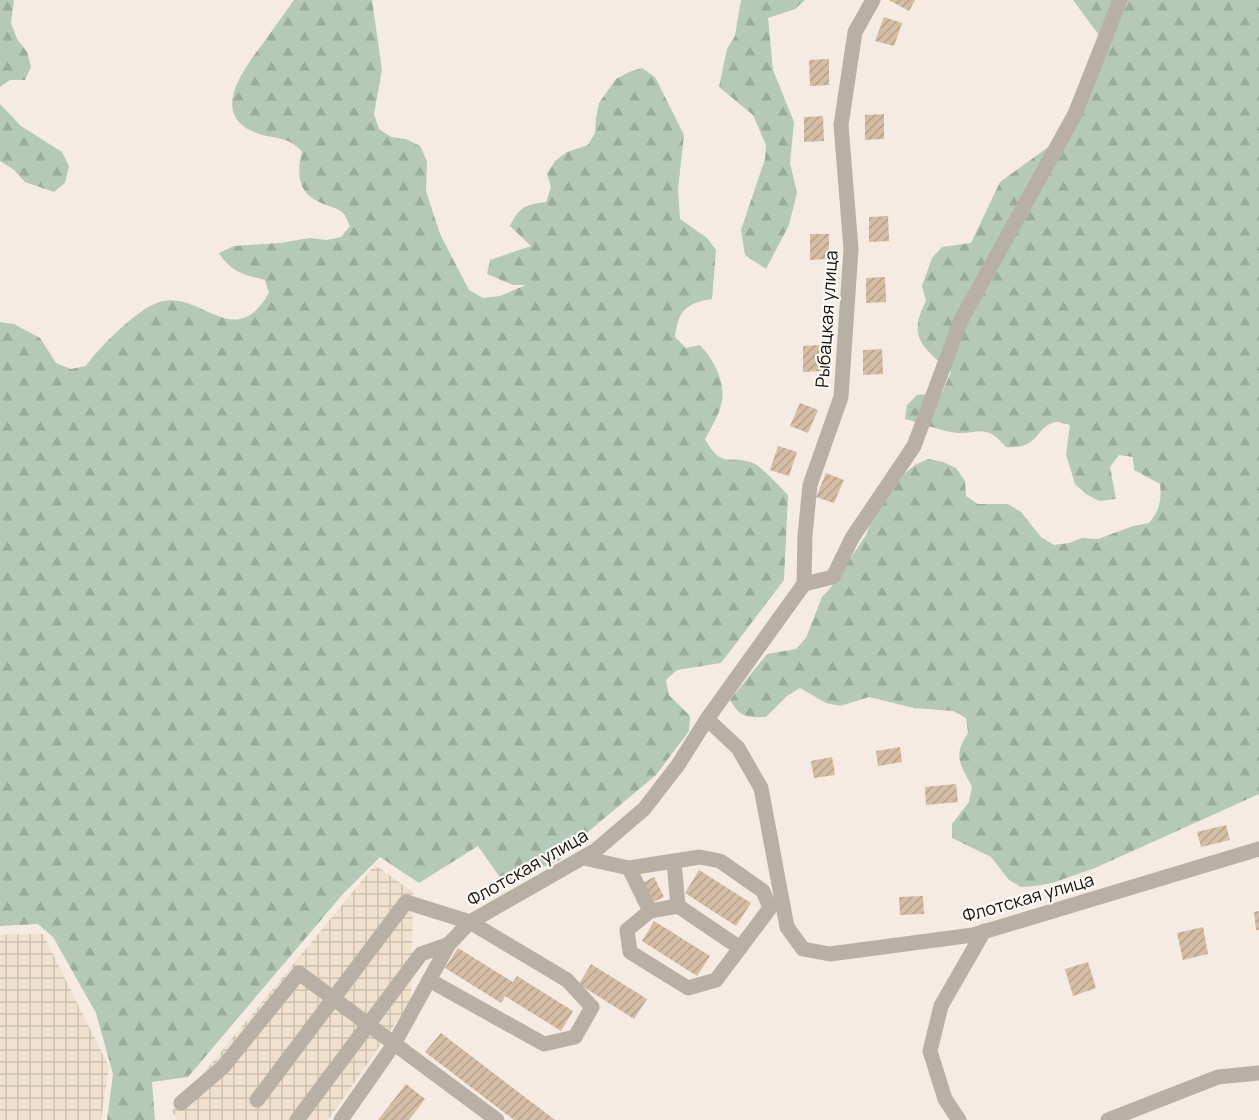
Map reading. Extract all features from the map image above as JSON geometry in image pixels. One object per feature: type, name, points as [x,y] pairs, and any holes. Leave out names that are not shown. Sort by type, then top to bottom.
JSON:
[{"type":"street","name":"Рыбацкая улица","points":[[804,584],[805,536],[810,485],[841,397],[851,249],[841,125],[855,32],[873,0]]},
{"type":"street","points":[[707,719],[804,584],[833,577],[852,538],[914,446],[961,320],[1075,114],[1120,0]]},
{"type":"street","name":"Флотская улица","points":[[341,1120],[394,1044],[449,944],[470,922],[584,858],[623,829],[644,809],[678,765],[707,719],[738,748],[761,788],[787,927],[802,949],[830,954],[973,935],[1259,849]]},
{"type":"street","points":[[584,858],[629,868],[700,857],[720,861],[764,891],[770,908],[740,948],[716,980],[688,988],[630,952],[627,930],[650,911],[678,906],[740,948]]},
{"type":"street","points":[[674,862],[678,906]]},
{"type":"street","points":[[629,868],[650,911]]},
{"type":"street","points":[[257,1100],[406,902],[470,922],[567,980],[592,1007],[575,1037],[544,1044],[429,980]]},
{"type":"street","points":[[959,1120],[945,1099],[930,1051],[941,1006],[984,931]]},
{"type":"street","points":[[297,1120],[422,954],[449,944]]},
{"type":"street","points":[[181,1103],[223,1067],[299,973],[497,1120]]},
{"type":"street","points":[[1108,1120],[1218,1077],[1259,1073]]},
{"type":"shaded area","points":[[375,865],[413,892],[411,1001],[328,1120],[177,1120],[172,1111]]},
{"type":"shaded area","points":[[43,934],[109,1067],[101,1120],[0,1120],[0,935]]},
{"type":"green space","points":[[0,0],[14,0],[11,23],[17,39],[27,52],[31,67],[25,80],[10,80],[0,87]]},
{"type":"green space","points":[[294,0],[372,0],[382,70],[374,114],[379,129],[391,137],[406,139],[420,146],[427,161],[426,191],[441,236],[469,290],[483,298],[500,296],[526,285],[513,285],[487,274],[490,260],[531,246],[510,226],[520,210],[533,204],[546,202],[551,187],[547,174],[555,161],[567,152],[588,145],[595,133],[599,103],[616,79],[642,68],[655,77],[684,135],[678,189],[680,219],[707,238],[716,250],[712,299],[696,303],[685,310],[678,321],[675,337],[686,348],[700,345],[710,358],[721,381],[721,405],[705,439],[711,449],[721,458],[757,465],[788,495],[784,580],[721,663],[677,670],[666,680],[669,695],[690,716],[689,731],[656,775],[589,831],[560,860],[504,883],[478,846],[419,883],[380,857],[342,895],[188,1077],[152,1082],[155,1120],[107,1120],[113,1074],[96,1013],[53,937],[38,924],[0,926],[0,322],[14,324],[40,338],[56,363],[71,369],[86,366],[100,348],[132,318],[163,301],[178,301],[231,319],[244,318],[256,310],[269,293],[265,280],[233,269],[219,253],[234,246],[341,237],[350,226],[344,214],[310,197],[302,186],[299,167],[302,152],[297,146],[285,140],[252,131],[239,123],[233,112],[232,101],[241,75]]},
{"type":"green space","points":[[741,0],[805,0],[795,9],[768,18],[773,70],[794,122],[790,163],[797,193],[789,225],[766,269],[745,255],[741,230],[765,159],[766,145],[753,115],[719,87],[727,49],[735,36]]},
{"type":"green space","points":[[1073,0],[1259,0],[1259,794],[1095,868],[1052,883],[1021,887],[1009,880],[991,857],[952,838],[952,824],[969,802],[972,787],[959,755],[968,733],[966,718],[953,711],[914,708],[869,697],[840,706],[826,703],[800,688],[787,696],[766,717],[744,715],[730,700],[767,654],[796,649],[806,638],[822,597],[866,535],[871,522],[904,474],[915,465],[928,459],[956,468],[965,481],[966,496],[978,504],[1008,504],[1021,512],[1041,537],[1054,545],[1082,538],[1098,539],[1133,526],[1149,523],[1157,510],[1161,496],[1160,484],[1134,470],[1133,457],[1119,455],[1110,467],[1116,499],[1099,501],[1086,494],[1075,484],[1066,454],[1070,425],[1056,422],[1049,424],[1025,445],[1006,447],[992,434],[986,432],[951,432],[905,419],[907,405],[917,395],[942,393],[951,372],[926,349],[918,334],[920,314],[926,301],[922,286],[932,258],[942,247],[971,243],[1000,182],[1058,140],[1101,38]]},
{"type":"green space","points":[[0,104],[21,126],[62,152],[69,166],[65,183],[54,192],[25,182],[14,170],[0,161]]},
{"type":"building","points":[[889,0],[915,0],[909,11]]},
{"type":"building","points":[[884,17],[902,23],[894,46],[875,41]]},
{"type":"building","points":[[829,59],[829,85],[810,86],[809,60]]},
{"type":"building","points":[[884,114],[884,139],[865,140],[865,115]]},
{"type":"building","points":[[823,116],[824,141],[804,142],[804,117]]},
{"type":"building","points":[[888,216],[889,241],[869,242],[869,217]]},
{"type":"building","points":[[810,234],[829,234],[829,259],[810,260]]},
{"type":"building","points":[[885,277],[886,302],[866,303],[866,278]]},
{"type":"building","points":[[822,345],[822,371],[803,372],[803,346]]},
{"type":"building","points":[[882,349],[883,374],[863,375],[863,350]]},
{"type":"building","points":[[800,403],[818,410],[808,433],[790,426]]},
{"type":"building","points":[[778,446],[797,452],[789,476],[770,470]]},
{"type":"building","points":[[826,473],[844,480],[834,503],[816,497]]},
{"type":"building","points":[[900,747],[902,762],[878,766],[876,751]]},
{"type":"building","points":[[832,757],[835,775],[814,778],[811,761]]},
{"type":"building","points":[[956,784],[958,802],[926,805],[925,787]]},
{"type":"building","points":[[1226,825],[1230,840],[1201,847],[1197,832]]},
{"type":"building","points":[[699,870],[751,903],[736,926],[685,893]]},
{"type":"building","points":[[654,877],[664,897],[651,903],[642,883]]},
{"type":"building","points":[[923,896],[924,914],[900,915],[899,897]]},
{"type":"building","points":[[1259,911],[1259,930],[1256,930],[1254,912]]},
{"type":"building","points":[[654,921],[710,956],[697,976],[642,941]]},
{"type":"building","points":[[1203,927],[1208,954],[1183,960],[1177,933]]},
{"type":"building","points":[[458,948],[513,982],[517,976],[573,1011],[561,1031],[505,996],[501,1003],[445,968]]},
{"type":"building","points":[[1088,962],[1096,988],[1073,996],[1065,969]]},
{"type":"building","points":[[591,964],[647,999],[634,1019],[579,984]]},
{"type":"building","points":[[441,1033],[555,1120],[514,1120],[425,1052]]},
{"type":"building","points":[[406,1084],[425,1099],[409,1120],[378,1120]]}]
